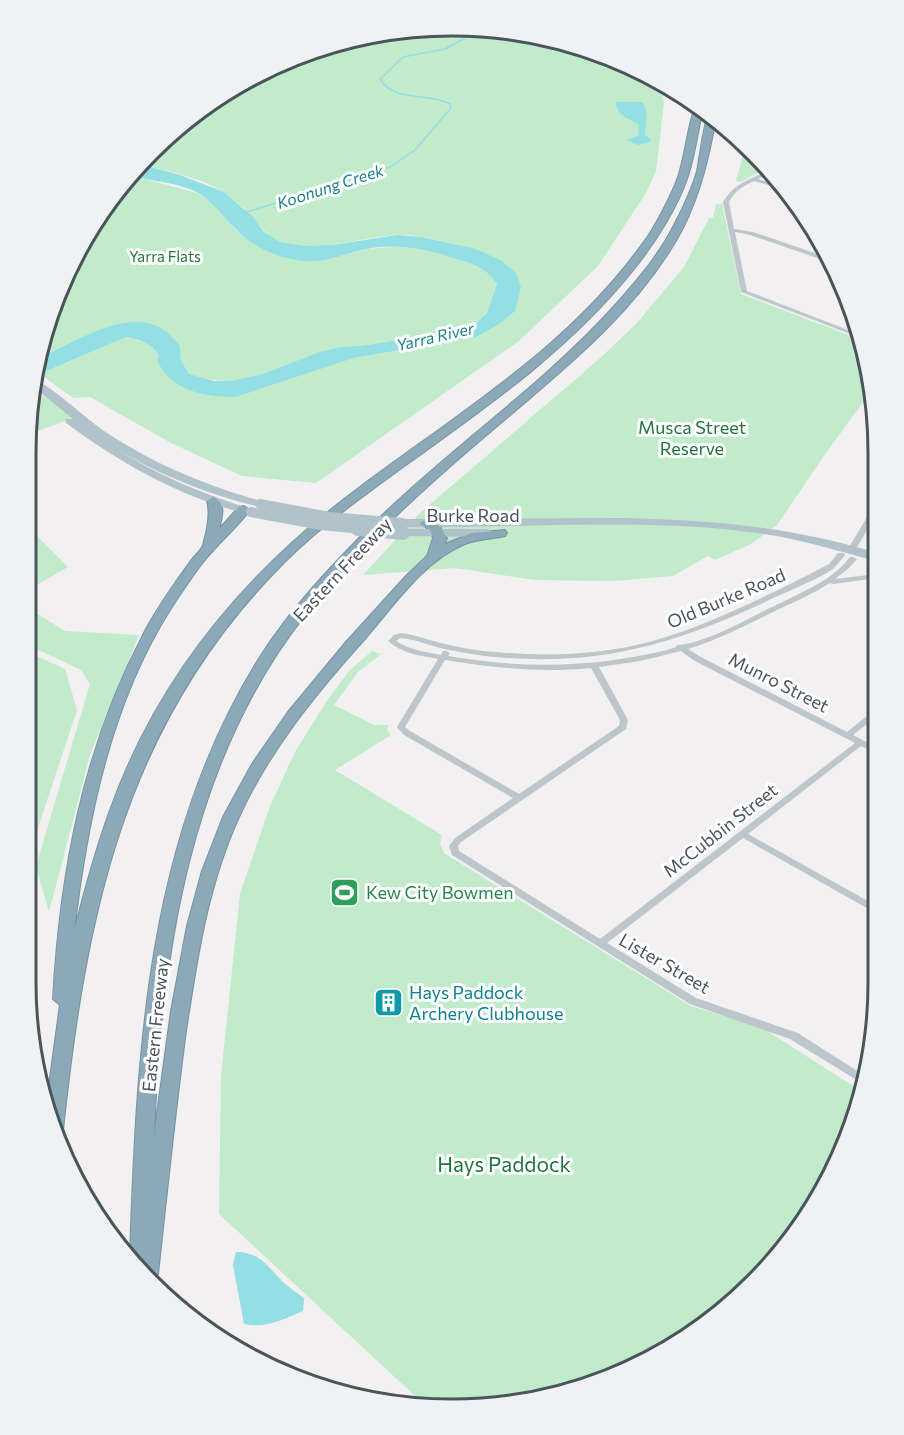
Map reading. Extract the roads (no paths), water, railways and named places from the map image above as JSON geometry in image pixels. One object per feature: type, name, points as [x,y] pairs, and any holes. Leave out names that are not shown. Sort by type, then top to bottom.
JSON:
[{"type":"highway","points":[[55,1108],[70,992],[82,931],[107,839],[143,746],[176,686],[211,638],[261,578],[306,535],[368,486],[497,393],[576,326],[604,297],[639,256],[670,206],[690,159],[697,116]]},
{"type":"highway","name":"Eastern Freeway","points":[[140,1258],[145,1121],[157,988],[165,934],[188,831],[201,791],[232,720],[284,634],[345,561],[419,488],[603,326],[629,296],[673,236],[693,200],[708,151],[711,127]]},
{"type":"highway","points":[[206,548],[217,512],[213,501]]},
{"type":"highway","points":[[61,1056],[62,952],[69,890],[80,823],[114,716],[132,673],[167,605],[206,548],[252,507]]},
{"type":"highway","points":[[427,524],[439,533],[438,547],[431,561]]},
{"type":"highway","points":[[149,1267],[184,984],[199,908],[219,846],[246,788],[293,714],[400,592],[431,561],[460,541],[500,533]]},
{"type":"main road","points":[[41,390],[62,410]]},
{"type":"main road","points":[[40,397],[62,410]]},
{"type":"main road","name":"Burke Road","points":[[62,410],[118,456],[167,477],[252,507],[338,528],[439,533],[717,529]]},
{"type":"main road","name":"Burke Road","points":[[167,477],[213,501],[341,518],[427,524],[637,522],[777,532],[868,562]]},
{"type":"main road","name":"Burke Road","points":[[849,554],[868,556]]},
{"type":"street","points":[[762,175],[734,190],[726,206],[743,290],[747,295],[850,330]]},
{"type":"street","points":[[754,178],[769,183]]},
{"type":"street","points":[[731,230],[751,233],[819,257]]},
{"type":"street","points":[[849,554],[868,522]]},
{"type":"street","name":"Old Burke Road","points":[[827,583],[849,554]]},
{"type":"street","name":"Old Burke Road","points":[[849,554],[819,573],[706,627],[621,651],[575,656],[518,656],[449,648],[404,636],[396,636],[392,641],[404,648],[444,658],[529,668],[594,666],[631,661],[682,648],[734,628],[827,583],[868,576]]},
{"type":"street","name":"Munro Street","points":[[670,639],[696,658],[868,746]]},
{"type":"street","points":[[449,648],[401,727],[407,734],[519,798],[622,727],[624,720],[594,666]]},
{"type":"street","points":[[848,735],[868,719]]},
{"type":"street","name":"McCubbin Street","points":[[600,944],[861,742]]},
{"type":"street","name":"Lister Street","points":[[519,798],[458,840],[453,850],[459,857],[693,1001],[794,1036],[857,1076]]},
{"type":"street","points":[[742,834],[868,905]]},
{"type":"water","points":[[616,102],[642,102],[646,113],[645,135],[651,139],[650,142],[638,145],[626,140],[638,136],[639,125],[621,114]]},
{"type":"water","name":"Yarra River","points":[[150,167],[180,175],[224,192],[253,217],[264,232],[280,242],[305,246],[333,245],[397,235],[422,237],[476,249],[502,261],[516,273],[521,287],[515,311],[498,325],[476,337],[354,358],[236,397],[202,394],[180,386],[163,371],[157,360],[159,355],[149,345],[126,337],[44,372],[48,354],[96,331],[126,323],[141,322],[155,325],[166,331],[180,346],[181,361],[189,374],[214,381],[231,381],[260,375],[320,352],[342,347],[459,330],[476,323],[487,313],[497,284],[489,274],[474,265],[434,252],[401,247],[379,247],[313,261],[278,256],[245,238],[211,203],[200,194],[184,187],[140,177]]},
{"type":"water","points":[[236,1252],[251,1254],[263,1261],[284,1283],[304,1298],[303,1311],[267,1324],[244,1324],[233,1265]]},
{"type":"waterway","name":"Koonung Creek","points":[[244,213],[390,167],[415,150],[451,108],[450,104],[442,100],[394,91],[380,79],[403,57],[445,49],[468,37]]},
{"type":"place","name":"Kew City Bowmen","points":[[345,892]]},
{"type":"place","name":"Hays Paddock Archery Clubhouse","points":[[388,1002]]},
{"type":"park label","name":"Yarra Flats","points":[[165,256]]},
{"type":"park label","name":"Musca Street Reserve","points":[[692,437]]},
{"type":"park label","name":"Hays Paddock","points":[[504,1163]]}]
